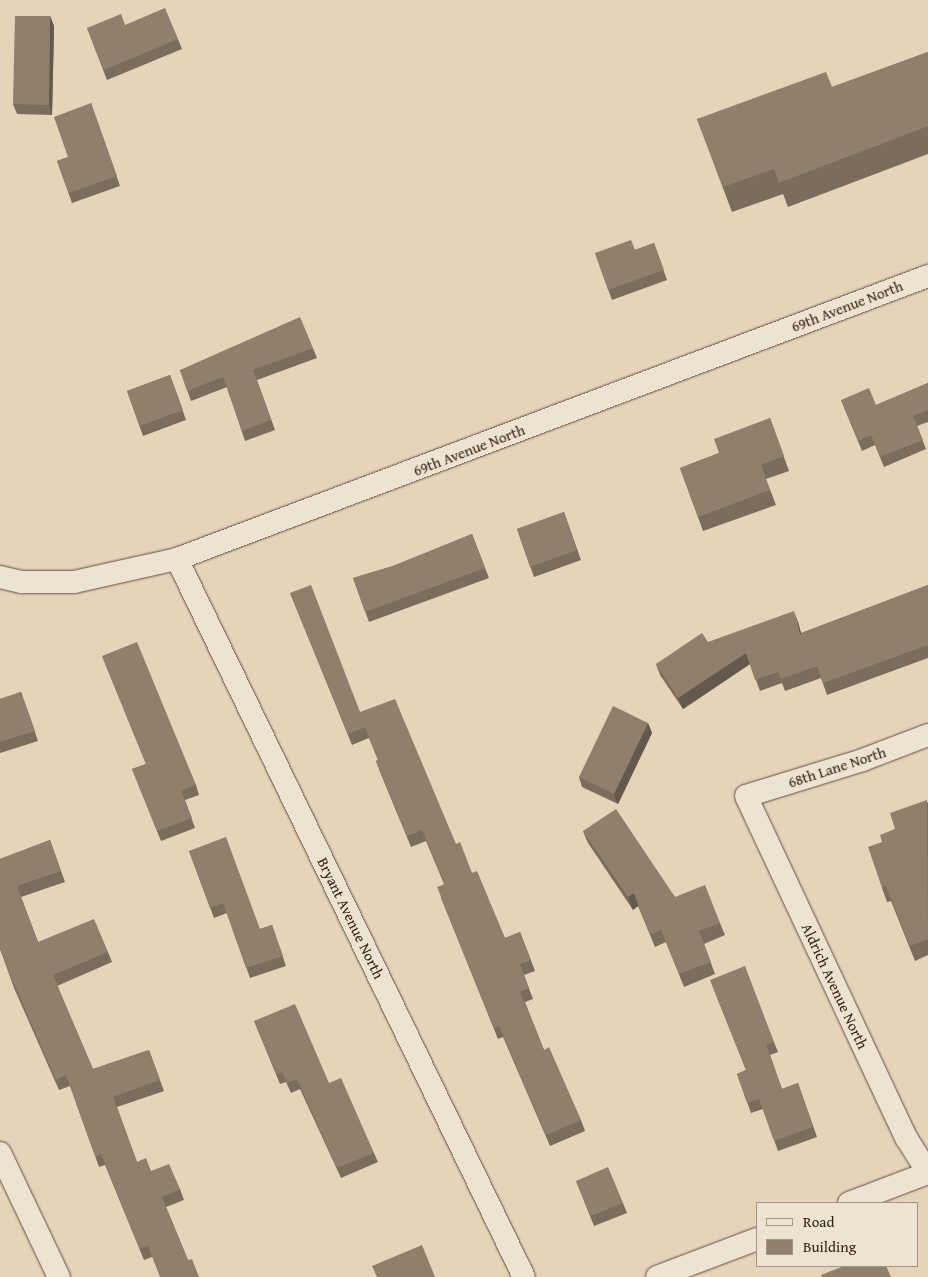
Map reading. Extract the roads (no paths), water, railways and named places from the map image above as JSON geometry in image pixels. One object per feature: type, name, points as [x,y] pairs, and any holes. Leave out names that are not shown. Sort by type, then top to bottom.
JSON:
[{"type":"street","name":"69th Avenue North","points":[[0,578],[22,582],[74,582],[177,559],[928,276]]},
{"type":"street","name":"Bryant Avenue North","points":[[177,559],[524,1277]]},
{"type":"street","name":"68th Lane North","points":[[746,796],[863,760],[928,735]]},
{"type":"street","name":"Aldrich Avenue North","points":[[746,796],[907,1139],[928,1173]]},
{"type":"street","points":[[0,1153],[60,1277]]},
{"type":"street","points":[[852,1202],[928,1173]]},
{"type":"street","points":[[657,1277],[756,1239]]}]
